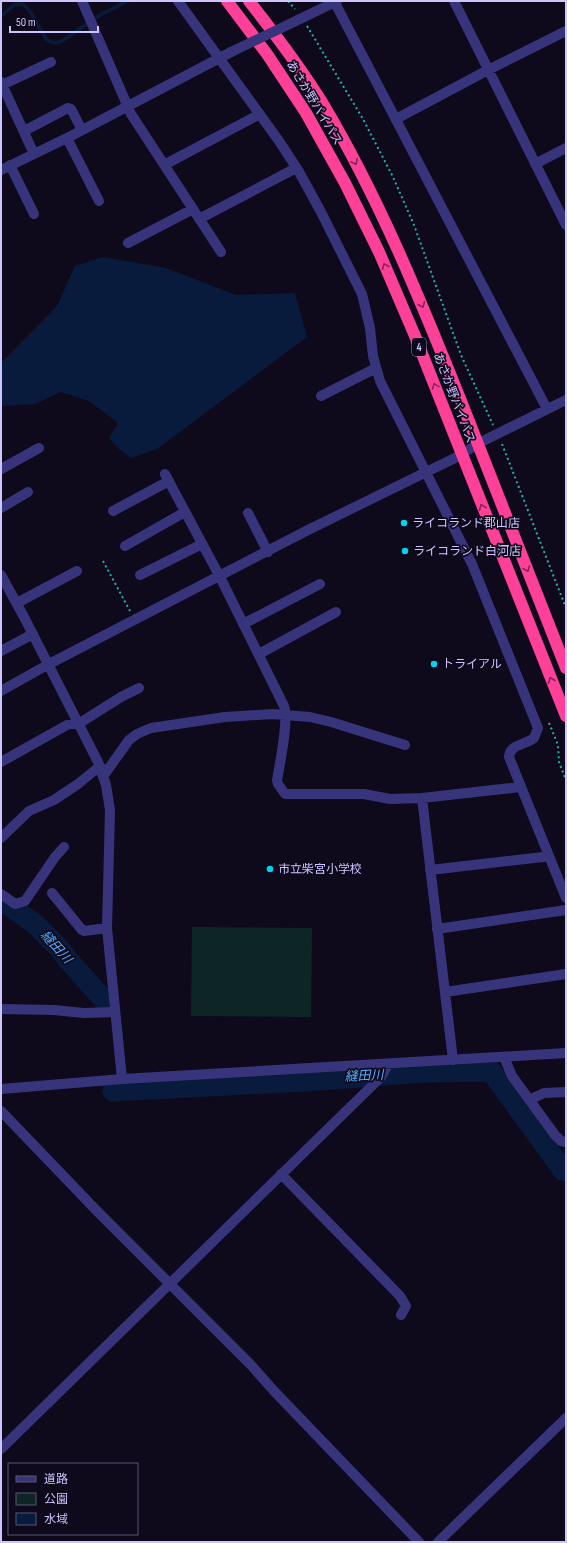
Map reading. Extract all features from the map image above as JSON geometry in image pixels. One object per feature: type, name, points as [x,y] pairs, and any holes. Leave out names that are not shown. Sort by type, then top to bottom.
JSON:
[{"type":"highway","name":"あさか野バイパス","points":[[226,1],[267,54],[306,112],[345,183],[379,252],[412,329],[566,716]]},
{"type":"highway","name":"あさか野バイパス","points":[[249,1],[283,45],[323,103],[363,176],[408,273],[478,444],[566,668]]},
{"type":"street","points":[[82,1],[127,107],[221,252]]},
{"type":"street","points":[[178,1],[260,114],[296,168],[324,218],[362,294],[370,328],[373,356],[380,381],[472,564],[538,728],[534,738],[512,748],[508,755],[566,898]]},
{"type":"street","points":[[34,214],[6,168],[67,138],[231,52],[335,1],[547,409]]},
{"type":"street","points":[[454,1],[566,225]]},
{"type":"street","points":[[396,119],[488,70],[566,31]]},
{"type":"street","points":[[34,154],[2,84],[51,62]]},
{"type":"street","points":[[24,131],[68,108],[71,109],[82,130]]},
{"type":"street","points":[[164,165],[260,114]]},
{"type":"street","points":[[67,138],[99,201]]},
{"type":"street","points":[[535,164],[566,148]]},
{"type":"street","points":[[199,219],[296,168]]},
{"type":"street","points":[[128,242],[193,209]]},
{"type":"street","points":[[321,396],[376,368]]},
{"type":"street","points":[[1,691],[49,664],[566,400]]},
{"type":"street","points":[[1,469],[39,448]]},
{"type":"street","points":[[113,511],[167,478],[220,577],[286,710],[277,780],[285,794],[364,794],[390,799],[422,798],[520,787]]},
{"type":"street","points":[[1,508],[28,492]]},
{"type":"street","points":[[125,546],[185,512]]},
{"type":"street","points":[[248,513],[268,552]]},
{"type":"street","points":[[140,575],[202,544]]},
{"type":"street","points":[[16,603],[77,571]]},
{"type":"street","points":[[1,576],[49,664],[102,770],[110,810],[107,928],[122,1079]]},
{"type":"street","points":[[243,624],[320,584]]},
{"type":"street","points":[[259,654],[336,612]]},
{"type":"street","points":[[1,651],[33,634]]},
{"type":"street","points":[[1,762],[67,725],[78,723],[139,688]]},
{"type":"street","points":[[1,838],[29,811],[52,801],[102,770],[129,740],[146,730],[224,717],[285,715],[322,719],[405,746]]},
{"type":"street","points":[[422,798],[453,1060]]},
{"type":"street","points":[[1,894],[15,904],[25,901],[55,857],[64,847]]},
{"type":"street","points":[[430,870],[543,857],[548,855]]},
{"type":"street","points":[[52,893],[82,930],[88,931],[107,928]]},
{"type":"street","points":[[437,929],[566,910]]},
{"type":"street","points":[[445,992],[566,974]]},
{"type":"street","points":[[1,1009],[54,1010],[84,1013],[116,1012]]},
{"type":"street","points":[[1,1089],[122,1079],[388,1065],[566,1053]]},
{"type":"street","points":[[504,1057],[512,1076],[529,1100],[558,1139],[566,1142]]},
{"type":"street","points":[[1,1449],[170,1286],[281,1174],[381,1077],[388,1065]]},
{"type":"street","points":[[529,1100],[544,1093],[566,1092]]},
{"type":"street","points":[[1,1111],[170,1286],[201,1313],[274,1392],[419,1542]]},
{"type":"street","points":[[281,1174],[400,1296],[406,1306],[401,1315]]},
{"type":"street","points":[[438,1542],[566,1418]]},
{"type":"path","points":[[288,1],[301,18],[363,119],[387,166],[414,225],[464,362],[493,425]]},
{"type":"path","points":[[502,442],[566,608]]},
{"type":"path","points":[[103,561],[135,620]]},
{"type":"green space","points":[[192,927],[312,928],[311,1017],[191,1016]]},
{"type":"water","points":[[103,257],[166,268],[236,295],[295,293],[307,337],[157,449],[131,458],[119,449],[109,438],[118,423],[89,401],[61,392],[35,404],[4,406],[1,404],[1,363],[57,306],[75,266]]},
{"type":"waterway","points":[[1,16],[14,5],[23,4],[29,10],[47,40],[56,43],[62,41],[100,15],[128,1]]},
{"type":"waterway","name":"縫田川","points":[[1,900],[34,923],[58,947],[104,1000]]},
{"type":"waterway","name":"縫田川","points":[[113,1091],[305,1081],[427,1072],[491,1071],[563,1170],[566,1171]]},
{"type":"place","name":"ライコランド郡山店","points":[[404,523]]},
{"type":"place","name":"ライコランド白河店","points":[[405,551]]},
{"type":"place","name":"トライアル","points":[[434,664]]},
{"type":"place","name":"市立柴宮小学校","points":[[270,869]]}]
